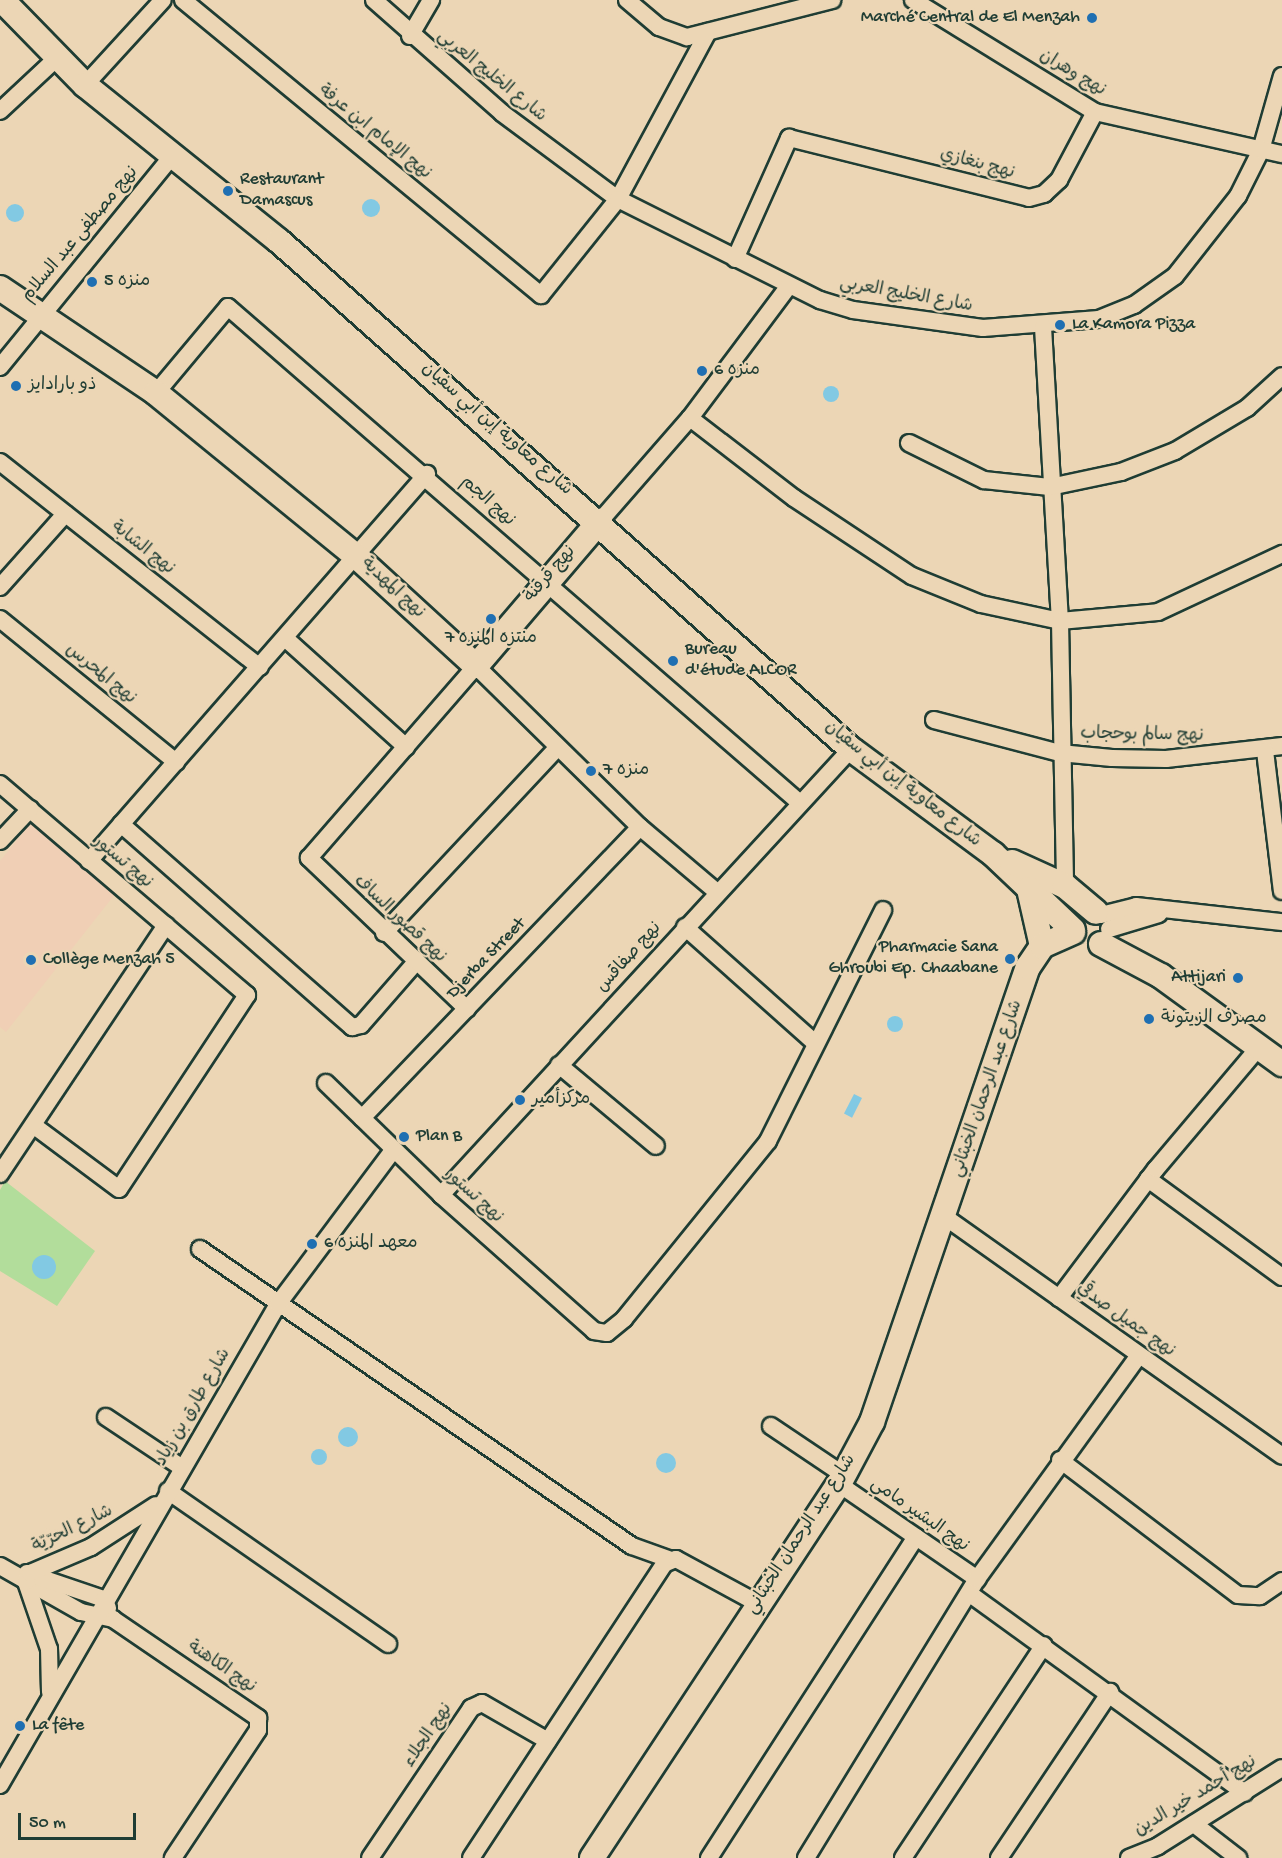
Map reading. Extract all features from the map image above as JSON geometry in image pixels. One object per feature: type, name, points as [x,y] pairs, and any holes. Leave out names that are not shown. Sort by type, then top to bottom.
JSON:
[{"type":"main road","name":"شارع معاوية إبن أبي سفيان","points":[[2,0],[85,85],[171,157],[279,241],[600,521],[850,749],[993,854],[1027,884],[1161,976],[1282,1064]]},
{"type":"main road","name":"نهج المهدية","points":[[0,288],[42,312],[156,393],[357,556],[476,666]]},
{"type":"main road","name":"نهج قرقنة","points":[[476,666],[545,580],[600,521]]},
{"type":"main road","name":"شارع معاوية إبن أبي سفيان","points":[[993,854],[1065,886],[1092,930]]},
{"type":"main road","points":[[1027,884],[1042,946],[1092,930]]},
{"type":"main road","points":[[1025,979],[1092,930]]},
{"type":"main road","name":"شارع عبد الرحمان الخبثاني","points":[[592,1858],[757,1603],[842,1480],[872,1422],[945,1217],[1025,979],[1042,946]]},
{"type":"street","points":[[85,85],[163,0]]},
{"type":"street","name":"نهج الإمام ابن عرفة","points":[[183,0],[541,295],[618,199]]},
{"type":"street","name":"شارع الخليج العربي","points":[[374,0],[410,36],[519,126],[618,199],[788,287],[853,310],[982,328],[1043,327],[1099,319],[1134,305],[1175,276],[1212,236],[1262,150],[1282,76]]},
{"type":"street","points":[[410,36],[431,0]]},
{"type":"street","points":[[627,0],[673,33],[708,32],[832,0]]},
{"type":"street","name":"نهج وهران","points":[[913,0],[1095,112],[1282,154]]},
{"type":"street","points":[[618,199],[708,32]]},
{"type":"street","points":[[0,111],[58,57]]},
{"type":"street","name":"نهج بنغازي","points":[[735,259],[782,144],[789,138],[1037,197],[1059,180],[1095,112]]},
{"type":"street","name":"نهج مصطفى عبد السلام","points":[[0,367],[42,312],[171,157]]},
{"type":"street","name":"نهج قرقنة","points":[[600,521],[690,418],[788,287]]},
{"type":"street","name":"نهج الجم","points":[[156,393],[228,308],[427,474],[800,803]]},
{"type":"street","points":[[1043,327],[1050,487],[1060,621],[1060,753],[1065,886]]},
{"type":"street","points":[[909,443],[984,480],[1050,487],[1121,472],[1175,451],[1246,408],[1282,376]]},
{"type":"street","points":[[690,418],[794,498],[912,576],[967,601],[1060,621],[1177,607],[1282,554]]},
{"type":"street","name":"نهج الشابة","points":[[0,462],[260,667]]},
{"type":"street","points":[[89,861],[427,474]]},
{"type":"street","points":[[0,587],[65,514]]},
{"type":"street","name":"نهج المحرس","points":[[0,619],[176,762]]},
{"type":"street","points":[[285,638],[406,747]]},
{"type":"street","name":"نهج قرقنة","points":[[309,858],[476,666]]},
{"type":"street","name":"نهج المهدية","points":[[476,666],[640,827],[718,893]]},
{"type":"street","name":"نهج سالم بوحجاب","points":[[934,720],[1060,753],[1166,759],[1265,751],[1282,746]]},
{"type":"street","points":[[384,933],[557,748]]},
{"type":"street","name":"نهج صفاقس","points":[[441,1195],[850,749]]},
{"type":"street","points":[[1265,751],[1282,891]]},
{"type":"street","name":"نهج تستور","points":[[0,784],[247,995],[119,1190],[33,1125]]},
{"type":"street","points":[[0,841],[30,809]]},
{"type":"street","points":[[121,824],[356,1028],[416,962]]},
{"type":"street","name":"Djerba Street","points":[[362,1118],[640,827]]},
{"type":"street","name":"نهج قصور الساف","points":[[309,858],[384,933],[467,1010]]},
{"type":"street","points":[[685,927],[814,1042],[884,910]]},
{"type":"street","points":[[1092,930],[1169,912],[1282,922]]},
{"type":"street","points":[[0,1174],[166,925]]},
{"type":"street","name":"نهج تستور","points":[[327,1083],[441,1195],[599,1334],[624,1319],[755,1159],[814,1042]]},
{"type":"street","points":[[1059,1298],[1148,1179],[1259,1047]]},
{"type":"street","points":[[559,1065],[656,1146]]},
{"type":"street","name":"شارع طارق بن زياد","points":[[49,1699],[104,1599],[278,1304],[393,1150]]},
{"type":"street","points":[[1148,1179],[1282,1277]]},
{"type":"street","name":"نهج جميل صدقي","points":[[945,1217],[1282,1456]]},
{"type":"street","points":[[200,1249],[632,1546],[671,1560],[757,1603]]},
{"type":"street","points":[[806,1858],[973,1587],[1060,1460],[1139,1355]]},
{"type":"street","points":[[106,1417],[181,1467]]},
{"type":"street","name":"نهج البشير مامي","points":[[771,1426],[916,1536],[973,1587],[1044,1645],[1245,1793]]},
{"type":"street","points":[[1060,1460],[1239,1595],[1260,1596],[1282,1581]]},
{"type":"street","points":[[165,1496],[388,1644]]},
{"type":"street","name":"شارع الحرّيّة","points":[[17,1574],[91,1547],[165,1496]]},
{"type":"street","points":[[710,1858],[916,1536]]},
{"type":"street","points":[[632,1546],[655,1576]]},
{"type":"street","points":[[471,1858],[655,1576],[671,1560]]},
{"type":"street","name":"شارع الحرّيّة","points":[[17,1574],[104,1599]]},
{"type":"street","name":"شارع الحرّيّة","points":[[17,1574],[93,1618],[113,1620]]},
{"type":"street","name":"شارع الحرّيّة","points":[[0,1785],[49,1699],[50,1649],[17,1574]]},
{"type":"street","points":[[104,1599],[113,1620]]},
{"type":"street","name":"نهج الكاهنة","points":[[113,1620],[260,1721],[173,1858]]},
{"type":"street","points":[[903,1858],[1044,1645]]},
{"type":"street","points":[[999,1858],[1110,1692]]},
{"type":"street","name":"نهج الجلاء","points":[[370,1858],[471,1708],[482,1703],[548,1741]]},
{"type":"street","name":"نهج أحمد خير الدين","points":[[1129,1858],[1154,1852],[1282,1768]]},
{"type":"street","points":[[1194,1824],[1239,1858]]},
{"type":"shaded area","name":"Collège Menzah 5","points":[[30,824],[116,893],[6,1032],[0,1027],[0,861]]},
{"type":"green space","points":[[5,1181],[95,1251],[57,1306],[0,1271],[0,1190]]},
{"type":"water","points":[[371,199],[377,202],[380,208],[377,214],[371,217],[365,214],[362,208],[365,202]]},
{"type":"water","points":[[11,204],[19,204],[24,209],[22,220],[11,222],[6,217],[6,209]]},
{"type":"water","points":[[828,386],[834,386],[839,394],[837,400],[828,402],[823,397],[823,391]]},
{"type":"water","points":[[895,1016],[903,1024],[895,1032],[887,1024]]},
{"type":"water","points":[[854,1094],[862,1098],[852,1118],[844,1114]]},
{"type":"water","points":[[44,1255],[52,1259],[56,1267],[52,1275],[44,1279],[36,1275],[32,1267],[36,1259]]},
{"type":"water","points":[[348,1427],[355,1430],[358,1437],[355,1444],[348,1447],[341,1444],[338,1437],[341,1430]]},
{"type":"water","points":[[316,1449],[322,1449],[327,1457],[325,1463],[316,1465],[311,1460],[311,1454]]},
{"type":"water","points":[[666,1453],[673,1456],[676,1463],[673,1470],[666,1473],[659,1470],[656,1463],[659,1456]]},
{"type":"place","name":"Marché Central de El Menzah","points":[[1092,18]]},
{"type":"place","name":"Restaurant Damascus","points":[[228,191]]},
{"type":"place","name":"منزه 5","points":[[92,282]]},
{"type":"place","name":"La Kamora Pizza","points":[[1060,325]]},
{"type":"place","name":"منزه 6","points":[[702,371]]},
{"type":"place","name":"ذو بارادايز","points":[[16,386]]},
{"type":"place","name":"منتزه المنزه 7","points":[[491,619]]},
{"type":"place","name":"Bureau d'étude ALCOR","points":[[673,661]]},
{"type":"place","name":"منزه 7","points":[[591,771]]},
{"type":"place","name":"Pharmacie Sana Ghroubi Ep. Chaabane","points":[[1010,959]]},
{"type":"place","name":"Collège Menzah 5","points":[[31,960]]},
{"type":"place","name":"Attijari","points":[[1238,978]]},
{"type":"place","name":"مصرف الزيتونة","points":[[1149,1019]]},
{"type":"place","name":"مركزأمير","points":[[520,1100]]},
{"type":"place","name":"Plan B","points":[[404,1137]]},
{"type":"place","name":"معهد المنزه 6","points":[[312,1244]]},
{"type":"place","name":"La fête","points":[[20,1726]]}]
